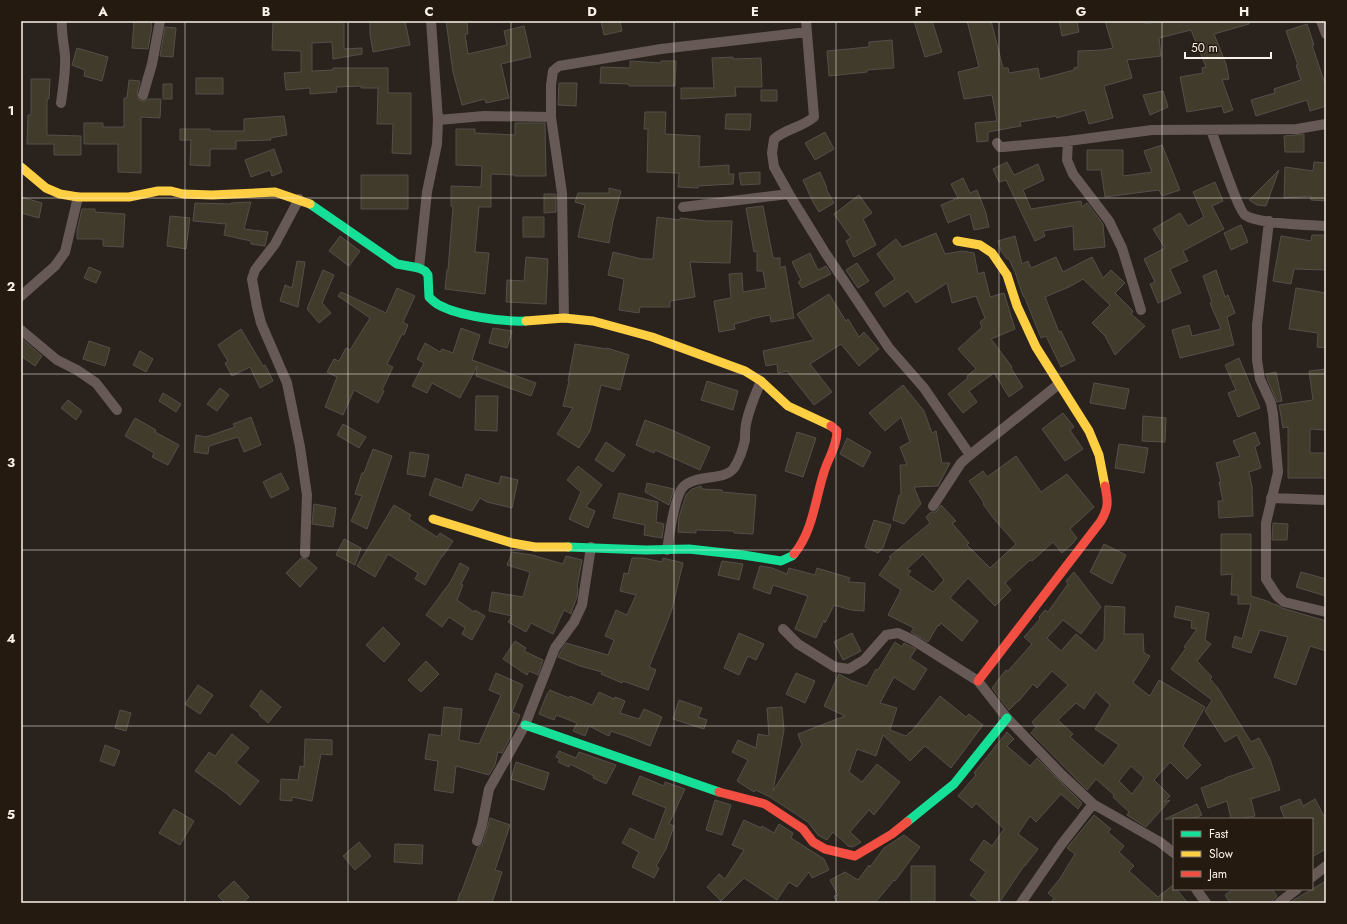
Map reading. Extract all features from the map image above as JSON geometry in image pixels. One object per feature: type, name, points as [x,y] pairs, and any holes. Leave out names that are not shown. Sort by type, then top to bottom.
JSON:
[{"type":"street","points":[[60,103],[65,55],[62,38],[62,21]]},
{"type":"street","points":[[143,95],[152,64],[160,21]]},
{"type":"street","points":[[419,268],[427,192],[436,144],[438,120],[431,21]]},
{"type":"street","points":[[806,21],[814,117],[805,124],[782,133],[774,139],[772,153],[774,167],[788,194],[826,254],[889,348],[924,388],[970,455]]},
{"type":"street","points":[[1321,21],[1326,34]]},
{"type":"street","points":[[564,318],[562,193],[551,117],[551,85],[553,71],[559,66],[661,49],[807,32]]},
{"type":"street","points":[[438,120],[484,116],[551,117]]},
{"type":"street","points":[[997,143],[1000,147],[1003,147],[1068,142],[1152,130],[1298,129],[1326,124]]},
{"type":"street","points":[[1211,130],[1230,184],[1243,214],[1251,218],[1288,224],[1326,226]]},
{"type":"street","points":[[1068,142],[1067,160],[1073,174],[1109,221],[1122,248],[1141,310]]},
{"type":"street","points":[[21,167],[46,188],[60,194],[78,197],[123,197],[158,191],[172,191],[183,194],[212,195],[275,192],[299,199],[309,203],[397,264],[425,270],[428,274],[430,297],[438,305],[508,322],[564,318],[593,321],[652,337],[745,371],[762,381],[788,406],[833,427],[837,432],[837,438],[824,471],[811,522],[802,544],[792,556],[781,561],[689,549],[646,550],[591,547],[536,547],[512,543],[433,519]]},
{"type":"street","points":[[683,207],[788,194]]},
{"type":"street","points":[[21,296],[55,266],[64,252],[78,197]]},
{"type":"street","points":[[299,199],[275,244],[255,270],[252,279],[261,323],[287,383],[300,447],[307,495],[305,552]]},
{"type":"street","points":[[1269,221],[1257,325],[1257,353],[1260,379],[1271,403],[1278,472],[1266,523],[1266,579],[1277,596],[1284,602],[1326,612]]},
{"type":"street","points":[[957,241],[980,245],[992,253],[1007,274],[1017,306],[1036,347],[1089,430],[1099,455],[1108,501],[1106,512],[1093,532],[978,681]]},
{"type":"street","points":[[21,330],[57,360],[78,370],[96,383],[117,410]]},
{"type":"street","points":[[667,550],[676,506],[682,488],[689,483],[725,474],[733,470],[740,457],[745,440],[745,426],[753,398],[762,381]]},
{"type":"street","points":[[933,506],[961,463],[1059,384]]},
{"type":"street","points":[[1271,498],[1326,500]]},
{"type":"street","points":[[477,841],[482,825],[489,789],[525,725],[555,648],[574,622],[582,605],[591,547]]},
{"type":"street","points":[[783,629],[798,644],[835,668],[849,669],[864,660],[886,635],[898,633],[913,640],[978,681],[1007,718],[1062,775],[1093,804],[1160,842],[1173,852]]},
{"type":"street","points":[[525,725],[713,790],[766,804],[803,829],[813,842],[825,849],[856,856],[870,846],[892,834],[954,784],[1007,718]]},
{"type":"street","points":[[1021,903],[1061,845],[1093,804]]},
{"type":"street","points":[[1313,876],[1326,866]]},
{"type":"street","points":[[1197,890],[1206,903]]},
{"type":"street","points":[[1279,903],[1296,890]]},
{"type":"building","points":[[134,21],[152,21],[148,49],[132,48]]},
{"type":"building","points":[[273,21],[344,21],[344,49],[362,48],[362,54],[333,59],[332,42],[312,43],[312,71],[333,70],[333,68],[388,68],[388,93],[411,93],[411,154],[392,153],[393,124],[377,124],[378,88],[361,88],[361,86],[336,87],[337,92],[310,94],[310,88],[286,90],[284,73],[301,72],[301,51],[272,50]]},
{"type":"building","points":[[370,21],[405,21],[410,45],[373,52],[370,34]]},
{"type":"building","points":[[446,21],[467,21],[468,34],[465,34],[468,54],[507,45],[504,31],[524,26],[531,57],[501,64],[509,98],[486,103],[485,99],[462,105],[453,72]]},
{"type":"building","points":[[601,21],[620,21],[622,31],[604,35]]},
{"type":"building","points":[[914,21],[932,21],[942,52],[925,57]]},
{"type":"building","points":[[967,21],[991,21],[1003,68],[1008,68],[1009,73],[1038,68],[1040,79],[1074,70],[1074,68],[1078,67],[1078,51],[1113,48],[1105,21],[1145,21],[1145,24],[1159,21],[1249,21],[1249,24],[1214,34],[1226,64],[1229,79],[1222,80],[1233,110],[1224,113],[1222,106],[1187,112],[1180,77],[1203,73],[1202,68],[1206,67],[1191,30],[1159,38],[1161,56],[1127,60],[1132,78],[1104,86],[1113,118],[1089,124],[1085,110],[1057,118],[1056,116],[1020,122],[1021,126],[988,132],[988,141],[977,142],[975,123],[997,121],[992,95],[964,99],[958,72],[979,67]]},
{"type":"building","points":[[1059,21],[1077,21],[1079,32],[1062,36]]},
{"type":"building","points":[[1307,24],[1314,45],[1312,45],[1326,87],[1326,106],[1310,111],[1307,100],[1256,116],[1251,100],[1275,93],[1274,89],[1301,80],[1296,65],[1298,65],[1286,31]]},
{"type":"building","points":[[165,27],[176,28],[173,57],[160,56]]},
{"type":"building","points":[[892,40],[894,68],[867,70],[867,72],[829,76],[827,51],[869,47],[869,42]]},
{"type":"building","points":[[77,48],[108,57],[102,81],[84,76],[85,70],[72,65]]},
{"type":"building","points":[[733,57],[733,59],[761,58],[762,87],[735,87],[736,96],[681,99],[681,88],[714,88],[712,58]]},
{"type":"building","points":[[630,61],[661,63],[661,61],[676,61],[675,86],[629,86],[629,84],[600,83],[601,67],[630,68]]},
{"type":"building","points":[[196,78],[223,78],[223,94],[196,94]]},
{"type":"building","points":[[31,79],[50,79],[49,99],[47,99],[47,135],[81,136],[81,155],[54,155],[54,144],[27,144],[28,115],[31,115]]},
{"type":"building","points":[[129,80],[140,81],[137,94],[139,100],[144,101],[148,99],[161,99],[160,118],[141,117],[141,173],[118,172],[118,144],[84,144],[84,123],[103,123],[103,127],[124,127],[124,98],[127,98]]},
{"type":"building","points":[[559,83],[577,83],[576,106],[558,105]]},
{"type":"building","points":[[163,84],[172,84],[172,99],[163,99]]},
{"type":"building","points":[[761,90],[777,90],[777,101],[761,101]]},
{"type":"building","points":[[1163,91],[1168,107],[1150,115],[1143,95]]},
{"type":"building","points":[[645,112],[666,112],[665,134],[700,136],[699,167],[729,165],[729,174],[734,174],[733,184],[698,186],[698,188],[678,187],[679,173],[647,172],[648,129],[644,129]]},
{"type":"building","points":[[726,114],[751,114],[750,130],[725,129]]},
{"type":"building","points":[[284,116],[287,135],[270,138],[271,140],[236,141],[236,149],[210,149],[210,166],[190,165],[191,140],[180,140],[180,129],[244,131],[244,119]]},
{"type":"building","points":[[515,123],[545,123],[546,176],[491,174],[491,207],[479,207],[475,252],[489,253],[485,294],[445,289],[453,207],[451,206],[451,186],[481,187],[482,166],[456,165],[456,129],[475,129],[475,133],[515,135]]},
{"type":"building","points":[[825,132],[834,149],[815,160],[805,143]]},
{"type":"building","points":[[1304,134],[1304,152],[1285,152],[1284,136]]},
{"type":"building","points":[[1162,145],[1180,190],[1162,196],[1159,190],[1105,197],[1101,170],[1087,170],[1087,150],[1123,150],[1123,176],[1152,172],[1144,151]]},
{"type":"building","points":[[274,149],[282,172],[272,176],[270,170],[251,177],[245,160]]},
{"type":"building","points":[[1007,162],[1014,175],[1038,164],[1044,180],[1023,190],[1031,209],[1081,201],[1082,207],[1087,203],[1103,224],[1105,247],[1074,250],[1073,226],[1043,231],[1045,236],[1035,241],[1006,180],[999,182],[993,169]]},
{"type":"building","points":[[1314,162],[1326,163],[1326,201],[1311,200],[1311,196],[1284,198],[1285,167],[1313,171]]},
{"type":"building","points":[[1279,170],[1266,206],[1257,205],[1249,200]]},
{"type":"building","points":[[760,172],[760,184],[741,185],[739,173]]},
{"type":"building","points":[[820,172],[827,188],[826,189],[834,203],[819,212],[803,180]]},
{"type":"building","points":[[361,175],[408,175],[408,209],[361,209]]},
{"type":"building","points":[[963,178],[970,193],[977,190],[986,213],[989,227],[974,230],[970,214],[948,223],[941,205],[958,198],[951,184]]},
{"type":"building","points":[[1215,182],[1223,201],[1212,206],[1224,229],[1183,251],[1188,261],[1170,269],[1181,293],[1158,303],[1150,284],[1155,282],[1144,259],[1165,248],[1153,229],[1180,213],[1188,226],[1204,217],[1193,192]]},
{"type":"building","points":[[609,188],[621,191],[609,243],[578,237],[585,205],[575,202],[578,193],[609,193]]},
{"type":"building","points":[[544,194],[556,194],[556,212],[544,213]]},
{"type":"building","points":[[859,195],[872,213],[863,219],[876,245],[854,257],[846,241],[851,238],[834,214]]},
{"type":"building","points":[[21,197],[42,203],[39,218],[21,213]]},
{"type":"building","points":[[251,202],[244,229],[268,232],[265,246],[251,244],[251,241],[224,235],[226,224],[193,221],[195,203],[231,204]]},
{"type":"building","points":[[763,206],[773,258],[780,258],[780,268],[785,266],[794,318],[771,322],[770,315],[734,324],[735,329],[719,332],[714,301],[731,298],[729,274],[742,273],[743,292],[766,288],[763,271],[757,271],[757,251],[754,252],[746,208]]},
{"type":"building","points":[[82,209],[95,209],[95,212],[125,214],[123,247],[103,246],[103,239],[77,239],[77,231]]},
{"type":"building","points":[[170,216],[190,218],[186,249],[167,246]]},
{"type":"building","points":[[523,217],[544,217],[544,237],[523,237]]},
{"type":"building","points":[[657,217],[680,220],[680,218],[706,221],[732,221],[730,263],[690,262],[695,297],[670,301],[670,307],[640,307],[639,313],[619,310],[624,279],[608,275],[613,252],[642,259],[653,259]]},
{"type":"building","points":[[1241,225],[1248,242],[1231,250],[1224,233]]},
{"type":"building","points":[[936,233],[945,254],[962,251],[974,253],[978,274],[984,272],[990,297],[1004,293],[1015,329],[991,339],[1012,367],[1011,368],[1023,387],[1009,397],[994,373],[969,391],[977,402],[963,413],[948,394],[968,378],[967,376],[976,369],[958,349],[982,327],[980,322],[985,318],[976,296],[952,303],[947,283],[916,303],[908,291],[884,307],[875,293],[895,279],[877,254],[896,239],[902,247]]},
{"type":"building","points":[[1312,235],[1326,235],[1326,270],[1294,269],[1291,284],[1273,281],[1281,236],[1311,241]]},
{"type":"building","points":[[340,236],[360,251],[349,266],[329,251]]},
{"type":"building","points":[[1015,236],[1022,264],[1028,261],[1031,268],[1056,257],[1063,272],[1092,257],[1103,278],[1111,270],[1125,283],[1115,293],[1133,311],[1131,314],[1145,326],[1115,355],[1105,336],[1092,323],[1110,305],[1083,279],[1069,287],[1045,297],[1059,332],[1061,331],[1075,360],[1061,367],[1046,336],[1041,338],[1023,296],[1015,272],[1009,259],[1007,259],[1001,251],[998,241]]},
{"type":"building","points":[[810,253],[818,270],[826,266],[831,274],[802,288],[798,282],[801,280],[792,262]]},
{"type":"building","points":[[526,257],[548,259],[546,304],[506,302],[507,280],[524,281]]},
{"type":"building","points":[[297,261],[305,262],[298,307],[280,301],[285,285],[292,288]]},
{"type":"building","points":[[857,263],[869,281],[858,288],[846,270]]},
{"type":"building","points":[[89,267],[101,272],[96,283],[84,278]]},
{"type":"building","points":[[323,270],[334,275],[322,303],[331,313],[319,323],[307,309]]},
{"type":"building","points":[[1216,270],[1225,297],[1228,295],[1235,313],[1227,317],[1234,345],[1180,358],[1172,330],[1189,325],[1192,336],[1221,329],[1210,303],[1212,302],[1203,276]]},
{"type":"building","points":[[397,288],[415,296],[403,322],[408,325],[404,335],[402,334],[387,364],[393,367],[382,390],[384,391],[378,403],[354,390],[343,415],[325,407],[337,377],[327,372],[334,359],[339,361],[346,348],[350,350],[370,318],[338,296],[341,292],[386,313]]},
{"type":"building","points":[[1296,288],[1326,293],[1326,348],[1317,347],[1318,333],[1289,329]]},
{"type":"building","points":[[829,294],[846,321],[848,319],[859,337],[864,332],[879,349],[859,366],[841,344],[810,364],[832,392],[814,405],[787,371],[778,373],[777,364],[766,366],[763,351],[814,340],[797,314]]},
{"type":"building","points":[[461,328],[480,335],[472,360],[536,383],[531,396],[476,376],[477,366],[460,398],[432,383],[427,393],[412,386],[424,363],[417,359],[425,343],[440,352],[442,349],[453,353]]},
{"type":"building","points":[[493,328],[512,331],[507,348],[489,343]]},
{"type":"building","points":[[241,329],[263,366],[265,365],[273,381],[260,388],[250,367],[232,376],[225,363],[228,361],[218,345]]},
{"type":"building","points":[[21,338],[42,356],[35,366],[21,356]]},
{"type":"building","points":[[89,341],[110,348],[105,366],[83,359]]},
{"type":"building","points":[[575,344],[607,348],[629,355],[620,390],[601,385],[590,431],[579,448],[557,434],[573,408],[563,406]]},
{"type":"building","points":[[140,351],[153,359],[146,372],[133,365]]},
{"type":"building","points":[[1239,358],[1260,408],[1238,417],[1228,393],[1236,390],[1225,365]]},
{"type":"building","points":[[1326,369],[1326,430],[1310,429],[1310,453],[1326,453],[1326,478],[1288,478],[1288,427],[1283,428],[1279,405],[1313,400],[1309,371]]},
{"type":"building","points":[[1276,372],[1282,401],[1277,402],[1266,374]]},
{"type":"building","points":[[707,381],[738,391],[733,410],[701,400]]},
{"type":"building","points":[[1094,383],[1129,389],[1125,409],[1090,403]]},
{"type":"building","points":[[903,385],[924,411],[932,433],[936,431],[942,463],[950,463],[938,486],[914,487],[921,504],[904,524],[893,520],[899,495],[901,495],[900,465],[907,465],[900,447],[910,442],[901,417],[885,431],[869,413]]},
{"type":"building","points":[[220,388],[229,395],[217,411],[207,404]]},
{"type":"building","points":[[163,393],[181,404],[176,412],[159,401]]},
{"type":"building","points":[[476,396],[498,396],[497,431],[475,430]]},
{"type":"building","points":[[68,400],[82,411],[76,420],[61,408]]},
{"type":"building","points":[[1063,413],[1074,427],[1070,430],[1083,449],[1065,461],[1042,429]]},
{"type":"building","points":[[1143,416],[1166,418],[1165,442],[1142,441]]},
{"type":"building","points":[[251,417],[261,445],[244,452],[238,437],[209,446],[208,454],[194,452],[196,435],[206,437],[235,427],[233,424]]},
{"type":"building","points":[[135,418],[156,430],[155,432],[179,445],[168,465],[152,457],[154,453],[125,436]]},
{"type":"building","points":[[645,420],[710,447],[700,470],[655,450],[654,453],[636,445]]},
{"type":"building","points":[[343,424],[366,437],[359,448],[337,435]]},
{"type":"building","points":[[797,432],[816,438],[803,477],[785,471]]},
{"type":"building","points":[[1255,432],[1260,444],[1255,447],[1261,468],[1249,472],[1252,487],[1253,516],[1219,518],[1218,501],[1223,501],[1219,482],[1221,482],[1216,463],[1240,456],[1233,441]]},
{"type":"building","points":[[847,438],[871,452],[863,467],[840,454]]},
{"type":"building","points":[[606,442],[625,455],[613,472],[595,460]]},
{"type":"building","points":[[1119,444],[1148,448],[1144,473],[1115,468]]},
{"type":"building","points":[[373,449],[392,456],[367,529],[351,521],[362,496],[355,494],[362,473],[364,473]]},
{"type":"building","points":[[410,452],[429,455],[425,477],[407,474]]},
{"type":"building","points":[[1016,456],[1041,492],[1067,474],[1094,507],[1070,529],[1077,538],[1073,543],[1062,553],[1053,542],[1032,561],[1030,560],[1005,583],[1011,590],[995,606],[968,578],[950,598],[978,621],[962,641],[941,623],[939,626],[938,625],[928,642],[911,632],[914,628],[888,615],[901,590],[879,575],[891,558],[889,557],[930,523],[926,517],[931,512],[936,512],[941,505],[956,521],[952,523],[969,543],[967,545],[990,568],[1016,544],[994,519],[969,481],[983,471],[987,477]],"holes":[[[923,554],[944,580],[933,592],[908,575],[911,571],[907,569]]]},
{"type":"building","points":[[578,466],[602,485],[586,507],[595,511],[588,528],[569,519],[581,492],[567,480]]},
{"type":"building","points":[[281,473],[289,489],[271,498],[263,482]]},
{"type":"building","points":[[466,474],[499,484],[501,476],[518,480],[512,508],[487,502],[480,498],[472,511],[429,495],[435,478],[462,488]]},
{"type":"building","points":[[647,483],[674,489],[669,505],[645,492]]},
{"type":"building","points":[[701,486],[702,489],[722,490],[722,492],[756,495],[753,534],[734,533],[734,531],[696,530],[696,533],[678,532],[679,517],[686,495],[692,489]]},
{"type":"building","points":[[619,493],[658,502],[656,522],[664,524],[662,538],[644,535],[645,525],[613,518]]},
{"type":"building","points":[[314,504],[336,508],[333,527],[312,524]]},
{"type":"building","points":[[394,505],[411,515],[409,519],[437,537],[440,533],[453,541],[442,556],[425,585],[415,579],[418,573],[388,554],[375,577],[357,566]]},
{"type":"building","points":[[874,520],[891,525],[883,548],[878,553],[865,547]]},
{"type":"building","points":[[1273,523],[1288,524],[1287,540],[1272,540]]},
{"type":"building","points":[[1221,534],[1251,534],[1251,596],[1270,602],[1282,608],[1326,621],[1326,651],[1310,646],[1296,685],[1274,677],[1288,637],[1260,630],[1251,653],[1232,647],[1235,636],[1242,639],[1251,604],[1238,604],[1238,595],[1231,595],[1232,574],[1221,575]]},
{"type":"building","points":[[344,539],[361,548],[355,565],[336,555]]},
{"type":"building","points":[[1104,544],[1126,555],[1112,584],[1090,572]]},
{"type":"building","points":[[512,552],[532,555],[563,564],[566,556],[582,560],[577,587],[577,597],[571,614],[564,610],[553,634],[531,623],[526,632],[508,622],[512,616],[489,611],[492,592],[523,597],[530,572],[507,565]]},
{"type":"building","points":[[301,558],[307,559],[317,568],[300,587],[286,573]]},
{"type":"building","points":[[632,558],[643,558],[662,562],[663,558],[683,563],[672,609],[649,667],[656,670],[648,690],[623,681],[622,683],[601,674],[602,672],[580,666],[558,657],[566,643],[608,655],[614,640],[605,636],[616,610],[627,615],[636,595],[620,591],[624,573],[628,574]]},
{"type":"building","points":[[722,561],[743,564],[739,580],[718,575]]},
{"type":"building","points":[[460,563],[469,568],[461,584],[463,585],[457,600],[474,612],[475,610],[485,616],[472,640],[462,634],[465,628],[449,617],[442,627],[426,615],[451,581]]},
{"type":"building","points":[[760,566],[772,568],[787,574],[789,568],[815,575],[817,568],[850,578],[848,582],[865,583],[864,611],[851,610],[834,605],[825,623],[824,620],[816,638],[795,629],[808,596],[773,585],[770,594],[753,588]]},
{"type":"building","points":[[1074,572],[1101,607],[1081,634],[1063,620],[1047,638],[1061,651],[1076,634],[1096,651],[1104,640],[1105,606],[1125,607],[1124,634],[1143,634],[1144,653],[1150,656],[1133,683],[1150,696],[1159,680],[1205,707],[1183,746],[1201,765],[1187,779],[1170,762],[1154,780],[1170,796],[1164,802],[1170,800],[1146,827],[1127,815],[1129,812],[1113,797],[1114,795],[1096,779],[1087,790],[1031,733],[1036,727],[1032,722],[1068,685],[1052,671],[1037,688],[1033,684],[1019,701],[1009,710],[992,688],[1006,670],[1008,671],[1032,644],[1024,637],[1040,619],[1039,617],[1045,610],[1048,612],[1068,584],[1066,581]],"holes":[[[1096,692],[1110,705],[1095,729],[1119,745],[1103,766],[1070,737],[1073,734],[1058,720],[1076,703],[1084,709]],[[1131,766],[1144,778],[1132,794],[1119,781]]]},
{"type":"building","points":[[1301,572],[1326,579],[1326,596],[1296,587]]},
{"type":"building","points":[[1176,606],[1209,613],[1205,640],[1211,644],[1197,661],[1212,677],[1210,679],[1218,688],[1251,742],[1259,738],[1270,759],[1280,790],[1251,799],[1255,816],[1231,818],[1227,801],[1208,808],[1201,788],[1254,768],[1237,735],[1225,742],[1205,711],[1212,700],[1171,669],[1197,629],[1191,628],[1192,621],[1174,617]]},
{"type":"building","points":[[383,627],[400,644],[384,662],[366,645]]},
{"type":"building","points":[[739,633],[764,644],[756,660],[748,656],[739,675],[724,668]]},
{"type":"building","points":[[852,633],[861,651],[843,660],[834,642]]},
{"type":"building","points":[[515,641],[526,648],[524,651],[543,660],[538,675],[529,671],[527,675],[503,659]]},
{"type":"building","points":[[895,642],[902,647],[904,643],[916,649],[910,658],[927,669],[914,690],[894,677],[880,703],[897,708],[890,730],[906,736],[911,732],[940,696],[966,717],[969,714],[983,725],[951,768],[925,746],[910,761],[883,735],[876,756],[857,749],[849,772],[862,782],[877,764],[900,782],[874,815],[869,810],[850,832],[861,842],[853,847],[848,846],[833,832],[827,840],[818,835],[808,822],[770,797],[756,790],[754,792],[737,781],[748,760],[732,752],[738,740],[756,748],[758,734],[769,736],[767,708],[782,707],[784,730],[773,791],[802,745],[798,734],[845,716],[824,706],[839,674],[854,682],[853,681],[867,686],[876,669],[878,670]]},
{"type":"building","points":[[426,661],[439,674],[421,692],[408,680]]},
{"type":"building","points":[[496,673],[523,685],[512,712],[520,715],[510,738],[502,753],[498,752],[495,765],[489,775],[456,766],[453,793],[434,790],[438,761],[425,759],[429,734],[441,736],[444,707],[462,709],[459,740],[479,744],[501,695],[489,690]]},
{"type":"building","points":[[796,673],[815,681],[805,703],[786,694]]},
{"type":"building","points":[[198,685],[213,695],[200,714],[185,704]]},
{"type":"building","points":[[261,690],[281,707],[268,723],[250,706]]},
{"type":"building","points":[[550,690],[592,705],[599,692],[614,699],[615,697],[625,701],[620,713],[639,719],[644,709],[662,717],[650,746],[611,731],[609,736],[589,726],[585,736],[573,731],[577,723],[556,715],[554,720],[539,714]]},
{"type":"building","points":[[679,700],[702,708],[698,717],[707,720],[704,729],[673,719]]},
{"type":"building","points":[[120,710],[131,713],[126,731],[115,728]]},
{"type":"building","points":[[1007,732],[1014,739],[1007,746],[1030,766],[1037,758],[1082,803],[1078,809],[1061,794],[1036,822],[1030,816],[1018,834],[1038,849],[1024,866],[999,903],[981,903],[970,895],[986,872],[970,860],[984,840],[992,846],[1004,829],[976,803],[972,808],[958,796],[976,775],[974,773]]},
{"type":"building","points":[[232,734],[249,748],[236,763],[259,781],[240,805],[195,771],[209,752],[215,756]]},
{"type":"building","points":[[305,739],[332,740],[332,755],[321,754],[312,801],[292,797],[292,801],[280,800],[281,779],[298,780],[300,766],[304,767]]},
{"type":"building","points":[[105,745],[120,751],[114,766],[100,761]]},
{"type":"building","points":[[559,751],[576,758],[579,752],[616,765],[606,784],[570,764],[569,767],[558,762],[560,759],[556,757]]},
{"type":"building","points":[[516,762],[549,773],[544,790],[511,779]]},
{"type":"building","points":[[640,776],[664,786],[665,782],[685,789],[669,824],[674,826],[666,849],[656,866],[659,868],[654,878],[632,867],[639,852],[622,843],[630,828],[654,840],[666,808],[632,794]]},
{"type":"building","points":[[1300,799],[1303,806],[1315,799],[1326,820],[1326,849],[1313,856],[1313,818],[1285,818],[1280,807]]},
{"type":"building","points":[[715,800],[731,805],[722,835],[706,830]]},
{"type":"building","points":[[1197,804],[1202,815],[1194,818],[1165,819]]},
{"type":"building","points":[[174,809],[194,821],[180,845],[159,833]]},
{"type":"building","points":[[1094,815],[1111,829],[1108,832],[1124,846],[1119,852],[1134,866],[1129,871],[1158,897],[1173,885],[1173,890],[1177,890],[1188,903],[1051,903],[1054,898],[1048,893],[1059,880],[1075,854],[1067,848]]},
{"type":"building","points":[[490,818],[510,825],[495,870],[502,872],[492,903],[457,903],[478,847],[483,843]]},
{"type":"building","points":[[744,820],[761,828],[762,826],[774,833],[779,824],[793,833],[791,838],[824,859],[829,870],[812,878],[809,872],[797,887],[789,882],[777,900],[744,878],[721,901],[707,887],[719,874],[725,879],[744,850],[732,845]]},
{"type":"building","points":[[904,835],[920,847],[895,881],[894,880],[875,903],[837,903],[834,896],[838,895],[830,880],[845,872],[858,880],[884,848]]},
{"type":"building","points":[[359,842],[371,856],[355,870],[343,856]]},
{"type":"building","points":[[395,844],[423,845],[422,864],[394,862]]},
{"type":"building","points":[[911,866],[935,866],[935,902],[911,902]]},
{"type":"building","points":[[234,881],[249,897],[243,903],[225,903],[218,896]]},
{"type":"building","points":[[1326,881],[1326,903],[1290,903],[1313,890]]},
{"type":"building","points":[[1232,890],[1273,890],[1277,896],[1273,900],[1273,903],[1230,903],[1225,895]]},
{"type":"traffic: fast","points":[[310,204],[397,264],[419,268],[425,271],[428,275],[429,297],[439,305],[481,318],[526,321]]},
{"type":"traffic: fast","points":[[568,547],[646,550],[689,549],[781,561],[794,554]]},
{"type":"traffic: fast","points":[[907,822],[954,784],[1007,718]]},
{"type":"traffic: fast","points":[[525,725],[719,792]]},
{"type":"traffic: slow","points":[[21,167],[46,188],[60,194],[78,197],[129,197],[158,191],[212,195],[275,192],[310,204]]},
{"type":"traffic: slow","points":[[957,241],[980,245],[992,253],[1007,275],[1017,306],[1036,347],[1089,431],[1099,455],[1105,486]]},
{"type":"traffic: slow","points":[[526,321],[564,318],[593,321],[652,337],[745,371],[761,381],[788,406],[831,426]]},
{"type":"traffic: slow","points":[[433,519],[512,543],[535,547],[568,547]]},
{"type":"traffic: jam","points":[[794,554],[805,535],[813,515],[824,472],[836,442],[837,431],[831,426]]},
{"type":"traffic: jam","points":[[978,681],[1101,521],[1107,504],[1105,486]]},
{"type":"traffic: jam","points":[[719,792],[765,804],[803,829],[813,842],[825,849],[855,856],[892,834],[907,822]]}]
